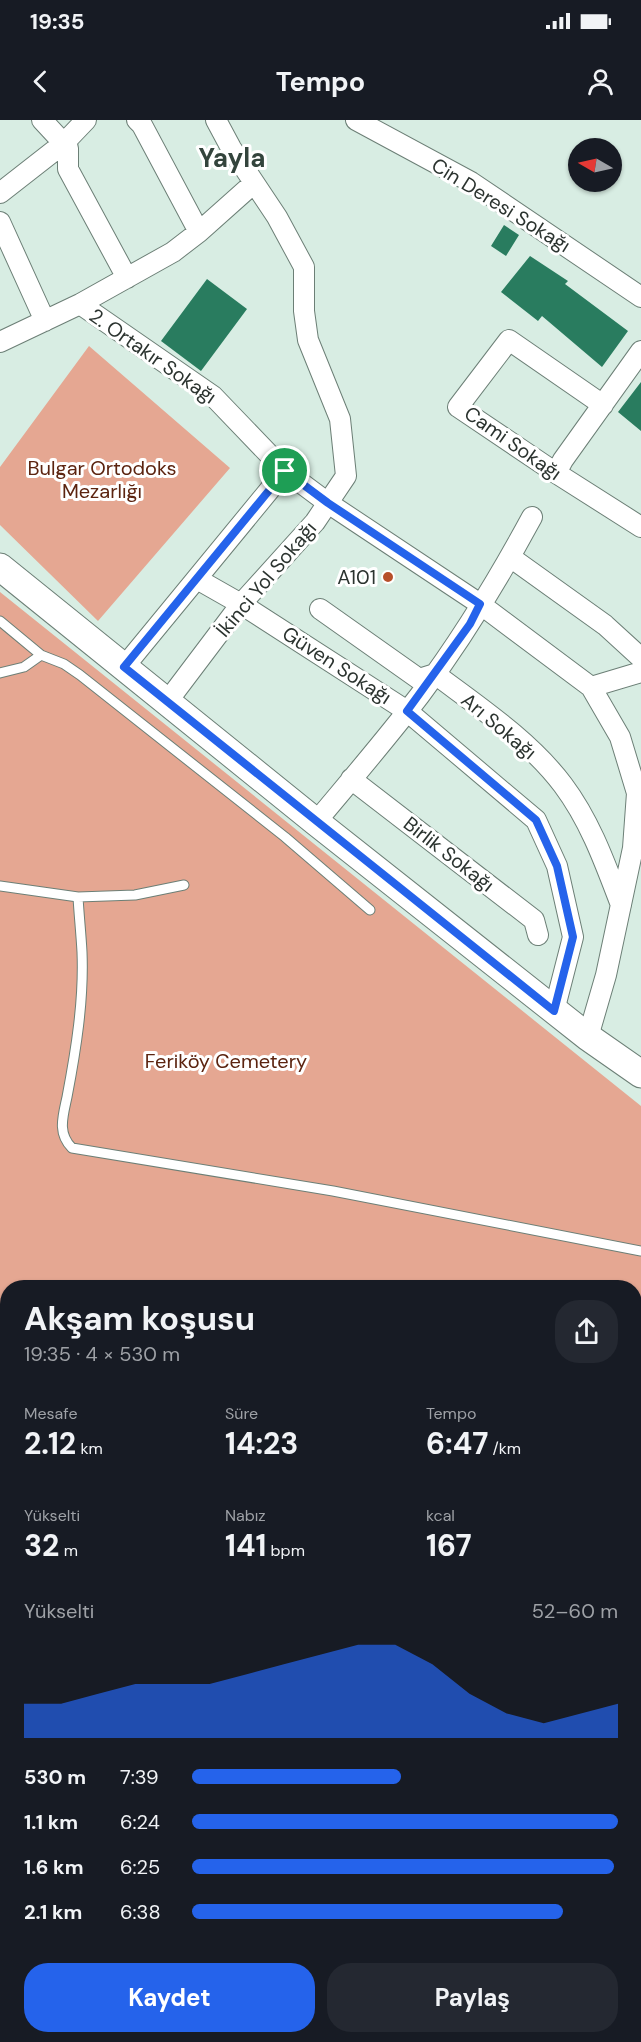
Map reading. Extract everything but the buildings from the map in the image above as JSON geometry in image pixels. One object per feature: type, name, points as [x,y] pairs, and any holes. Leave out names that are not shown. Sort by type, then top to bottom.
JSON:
[{"type":"street","points":[[42,120],[68,148],[68,169],[128,278]]},
{"type":"street","points":[[0,193],[64,143],[86,120]]},
{"type":"street","points":[[137,120],[142,125],[199,232]]},
{"type":"street","name":"İkinci Yol Sokağı","points":[[167,702],[241,604],[315,522],[346,476],[340,420],[308,340],[304,311],[304,267],[277,217],[231,148],[216,120]]},
{"type":"street","name":"Cin Deresi Sokağı","points":[[356,120],[471,182],[641,297]]},
{"type":"street","points":[[0,342],[80,304],[173,252],[254,183]]},
{"type":"street","points":[[0,222],[45,321]]},
{"type":"street","name":"2. Ortakır Sokağı","points":[[80,304],[213,396],[285,471],[328,503],[480,604],[591,687],[620,737],[637,793],[633,848],[606,975],[588,1037]]},
{"type":"street","name":"Cami Sokağı","points":[[603,405],[508,340],[458,407],[641,527]]},
{"type":"street","points":[[556,473],[641,351]]},
{"type":"street","points":[[124,667],[285,471]]},
{"type":"street","points":[[316,822],[435,674],[470,624],[532,517]]},
{"type":"street","points":[[510,557],[605,625],[641,658]]},
{"type":"street","points":[[0,567],[554,1011],[641,1074]]},
{"type":"street","name":"Güven Sokağı","points":[[197,579],[241,604],[407,711],[536,820],[557,866],[573,937],[554,1011]]},
{"type":"street","points":[[320,609],[420,679],[435,674]]},
{"type":"street","points":[[591,687],[641,672]]},
{"type":"street","name":"Arı Sokağı","points":[[435,674],[498,721],[563,785],[598,842],[621,905]]},
{"type":"street","name":"Birlik Sokağı","points":[[351,779],[534,920],[538,935]]},
{"type":"lane","points":[[0,621],[41,656],[64,664],[80,675],[285,837],[370,910]]},
{"type":"lane","points":[[0,673],[24,667],[41,656]]},
{"type":"lane","points":[[0,886],[78,897],[135,895],[184,885]]},
{"type":"lane","points":[[78,897],[82,954],[80,1002],[75,1058],[63,1117],[62,1134],[72,1149],[333,1191],[641,1251]]},
{"type":"green space","name":"Bulgar Ortodoks Mezarlığı","points":[[89,346],[230,468],[98,621],[0,525],[0,467]]},
{"type":"green space","name":"Feriköy Cemetery","points":[[0,592],[641,1106],[641,1280],[0,1280]]},
{"type":"place","name":"A101","points":[[388,577]]},
{"type":"district","name":"Yayla","points":[[232,158]]},
{"type":"route","points":[[285,471],[328,503],[480,604],[470,624],[407,711],[536,820],[557,866],[573,937],[554,1011],[124,667],[285,471]]}]
